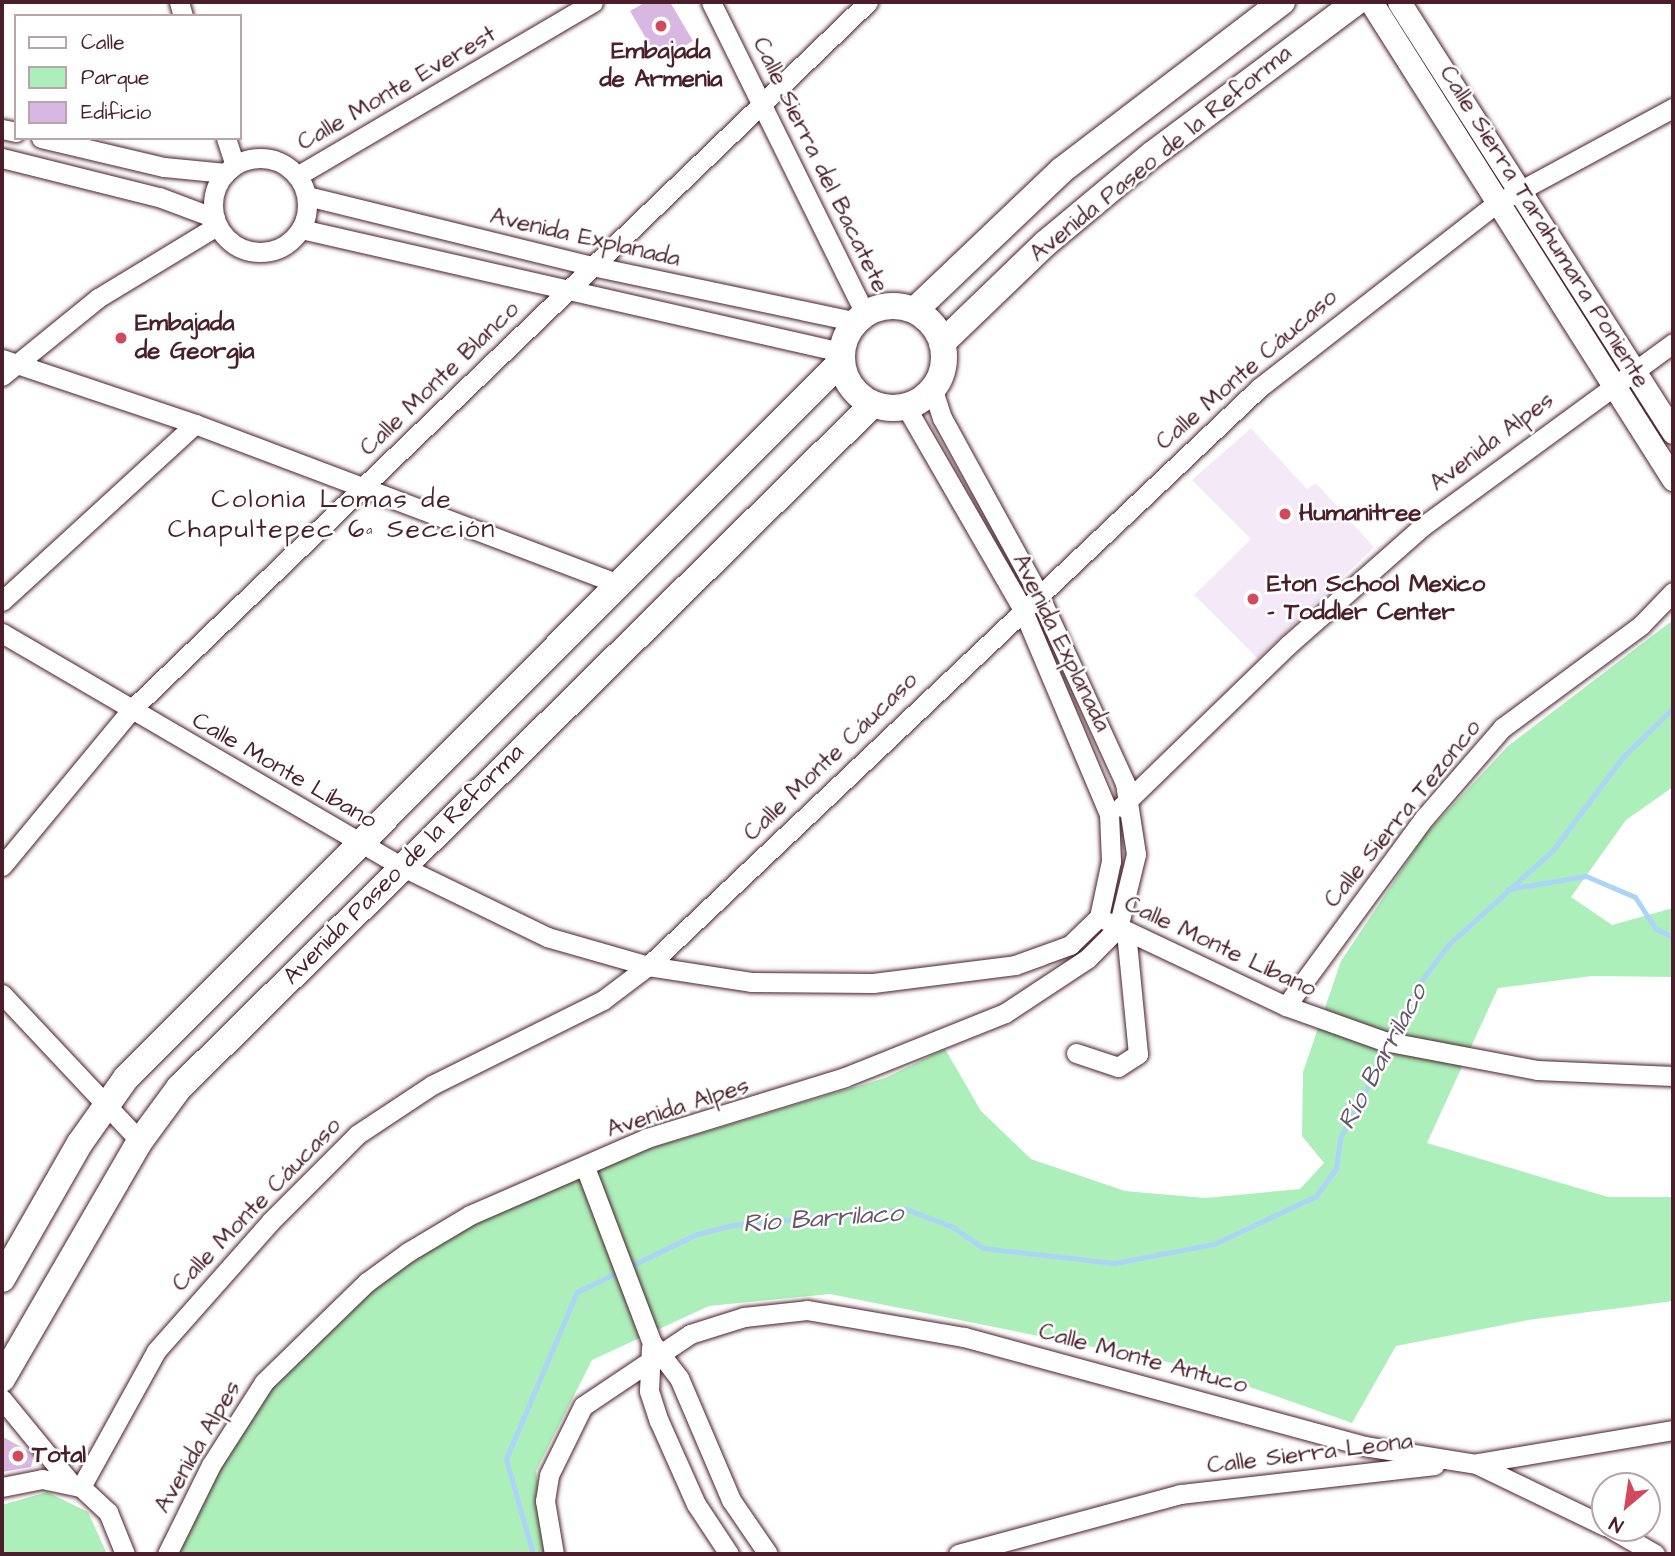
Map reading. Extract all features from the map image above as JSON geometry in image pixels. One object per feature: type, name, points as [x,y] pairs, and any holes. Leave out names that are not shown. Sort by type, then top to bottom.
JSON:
[{"type":"main road","name":"Avenida Paseo de la Reforma","points":[[915,310],[1081,154],[1282,2]]},
{"type":"main road","name":"Avenida Paseo de la Reforma","points":[[942,343],[1046,243],[1143,163],[1356,2]]},
{"type":"main road","points":[[890,305],[915,310],[942,343],[943,367],[933,390],[906,407],[873,404],[846,380],[841,357],[860,317],[890,305]]},
{"type":"main road","name":"Avenida Paseo de la Reforma","points":[[2,1279],[105,1106],[154,1048],[622,585],[841,357]]},
{"type":"main road","name":"Avenida Paseo de la Reforma","points":[[2,1390],[140,1141],[180,1088],[401,866],[873,404]]},
{"type":"street","name":"Calle Monte Everest","points":[[297,176],[593,2]]},
{"type":"street","name":"Calle Sierra del Bacatete","points":[[711,2],[764,102],[860,317]]},
{"type":"street","name":"Calle Monte Blanco","points":[[2,866],[131,710],[868,2]]},
{"type":"street","name":"Calle Sierra Tarahumara Poniente","points":[[1371,2],[1673,479]]},
{"type":"street","name":"Calle Sierra Tarahumara Poniente","points":[[1399,2],[1673,432]]},
{"type":"street","name":"Calle Monte Cáucaso","points":[[75,1484],[138,1378],[172,1331],[358,1134],[432,1085],[603,1000],[648,966],[1021,608],[1259,388],[1497,202],[1673,108]]},
{"type":"street","points":[[2,158],[159,197],[216,221],[237,246],[265,252],[286,244],[301,229],[307,196],[297,176],[274,160],[230,169],[164,167],[49,140]]},
{"type":"street","points":[[216,221],[214,198],[230,169],[226,140]]},
{"type":"street","name":"Avenida Explanada","points":[[307,196],[592,267],[860,317]]},
{"type":"street","points":[[7,366],[98,298],[216,221]]},
{"type":"street","points":[[301,229],[841,357]]},
{"type":"street","name":"Avenida Alpes","points":[[1109,814],[1131,802],[1363,577],[1507,459],[1673,343]]},
{"type":"street","points":[[7,366],[195,424],[622,585]]},
{"type":"street","name":"Avenida Explanada","points":[[933,390],[942,418],[1038,593],[1131,802]]},
{"type":"street","name":"Avenida Explanada","points":[[906,407],[1021,608],[1109,814],[1111,861],[1100,917]]},
{"type":"street","points":[[2,601],[195,424]]},
{"type":"street","name":"Calle Sierra Tezonco","points":[[1286,1006],[1425,817],[1502,728],[1641,625],[1673,592]]},
{"type":"street","name":"Calle Monte Líbano","points":[[2,633],[401,866],[521,927],[648,966],[702,976],[809,984],[937,978],[1034,960],[1070,945],[1100,917],[1122,930],[1328,1023],[1480,1063],[1673,1076]]},
{"type":"street","name":"Avenida Alpes","points":[[167,1554],[211,1465],[264,1382],[358,1290],[470,1215],[647,1138],[845,1077],[1005,1013],[1041,986],[1087,959],[1122,930],[1133,882],[1131,802]]},
{"type":"street","points":[[1076,1053],[1118,1067],[1138,1054],[1122,930]]},
{"type":"street","points":[[1034,960],[1041,986]]},
{"type":"street","points":[[2,994],[140,1141]]},
{"type":"street","points":[[585,1167],[652,1345],[695,1409],[731,1500],[768,1554]]},
{"type":"street","name":"Calle Monte Antuco","points":[[554,1554],[545,1501],[556,1451],[583,1406],[652,1345],[744,1317],[838,1313],[1079,1366],[1364,1446],[1476,1464],[1591,1519]]},
{"type":"street","points":[[652,1345],[649,1391],[659,1421],[696,1504],[729,1554]]},
{"type":"street","points":[[2,1390],[75,1484],[108,1512],[125,1554]]},
{"type":"street","name":"Calle Sierra Leona","points":[[958,1554],[1180,1494],[1348,1473],[1476,1464],[1673,1430]]},
{"type":"street","points":[[2,1487],[42,1479],[75,1484]]},
{"type":"street","name":"Calle Monte Antuco","points":[[1634,1542],[1655,1554]]},
{"type":"shaded area","name":"Humanitree","points":[[1251,428],[1307,489],[1316,483],[1374,547],[1258,659],[1194,595],[1251,539],[1192,480]]},
{"type":"green space","points":[[1673,620],[1673,787],[1626,820],[1571,897],[1612,925],[1673,908],[1673,977],[1592,976],[1498,988],[1427,1143],[1608,1197],[1673,1197],[1673,1301],[1528,1320],[1396,1346],[1352,1423],[1193,1367],[830,1294],[709,1306],[592,1360],[536,1471],[549,1554],[172,1554],[219,1468],[275,1382],[370,1286],[473,1219],[651,1148],[885,1078],[945,1049],[981,1111],[1031,1159],[1125,1191],[1205,1198],[1300,1189],[1324,1163],[1302,1136],[1303,1072],[1341,961],[1425,835],[1508,746]]},
{"type":"green space","points":[[47,1492],[88,1512],[107,1554],[2,1554],[2,1505]]},
{"type":"building","name":"Embajada de Armenia","points":[[646,2],[670,2],[693,41],[659,61],[630,11]]},
{"type":"building","name":"Total","points":[[3,1437],[34,1454],[31,1467],[2,1472]]},
{"type":"waterway","name":"Río Barrilaco","points":[[1393,1038],[1415,989],[1449,944],[1553,850],[1622,758],[1673,708]]},
{"type":"waterway","points":[[1508,889],[1586,876],[1635,897],[1655,928],[1673,937]]},
{"type":"waterway","name":"Río Barrilaco","points":[[533,1554],[506,1459],[577,1292],[697,1234],[732,1225],[906,1209],[953,1227],[983,1248],[1114,1263],[1214,1244],[1316,1196],[1336,1168],[1340,1138],[1389,1047]]},
{"type":"place","name":"Embajada de Armenia","points":[[661,26]]},
{"type":"place","name":"Embajada de Georgia","points":[[121,338]]},
{"type":"place","name":"Humanitree","points":[[1285,514]]},
{"type":"place","name":"Eton School Mexico - Toddler Center","points":[[1253,599]]},
{"type":"place","name":"Total","points":[[18,1456]]},
{"type":"district","name":"Colonia Lomas de Chapultepec 6ª Sección","points":[[332,515]]}]
